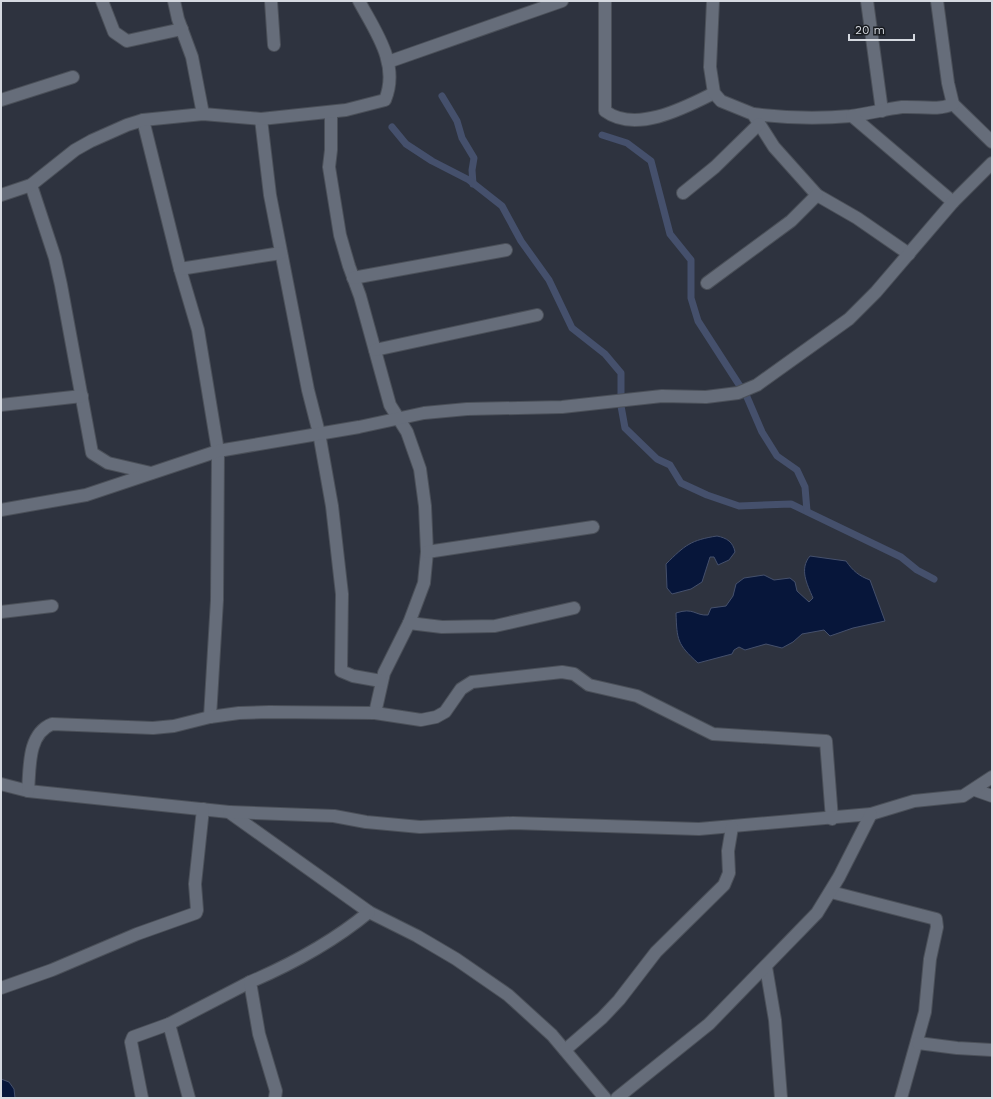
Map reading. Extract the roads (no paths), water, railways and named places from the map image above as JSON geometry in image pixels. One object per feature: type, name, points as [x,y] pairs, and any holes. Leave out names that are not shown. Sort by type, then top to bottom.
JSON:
[{"type":"street","points":[[102,1],[114,32],[127,41],[182,29]]},
{"type":"street","points":[[174,1],[192,57],[203,114]]},
{"type":"street","points":[[271,1],[274,45]]},
{"type":"street","points":[[1,194],[31,185],[75,150],[127,124],[143,120],[203,114],[261,118],[331,112],[385,100],[389,87],[388,62],[377,30],[359,1]]},
{"type":"street","points":[[605,1],[605,111],[615,117],[632,120],[666,116],[714,93]]},
{"type":"street","points":[[713,1],[710,67],[714,93],[721,100],[756,119],[774,147],[818,195],[857,218],[909,254]]},
{"type":"street","points":[[867,1],[882,111]]},
{"type":"street","points":[[937,1],[948,83],[953,104],[992,142]]},
{"type":"street","points":[[388,62],[471,34],[555,2]]},
{"type":"street","points":[[1,100],[72,77]]},
{"type":"street","points":[[683,193],[715,167],[756,119],[852,116],[914,106],[943,108],[953,104]]},
{"type":"street","points":[[331,112],[331,150],[329,167],[340,235],[390,405],[407,432],[420,469],[425,506],[427,552],[424,583],[409,623],[394,651],[381,681],[376,713]]},
{"type":"street","points":[[852,116],[953,202]]},
{"type":"street","points":[[261,118],[270,195],[308,390],[319,433],[332,506],[342,594],[342,671],[353,676],[381,681]]},
{"type":"street","points":[[143,120],[180,269],[198,330],[218,451],[217,600],[210,717]]},
{"type":"street","points":[[1,510],[86,495],[153,474],[218,451],[441,411],[562,407],[662,396],[706,397],[738,393],[757,385],[849,319],[876,292],[953,202],[992,163]]},
{"type":"street","points":[[31,185],[55,258],[82,396],[89,442],[94,455],[113,465],[153,474]]},
{"type":"street","points":[[707,283],[791,221],[818,195]]},
{"type":"street","points":[[353,278],[506,250]]},
{"type":"street","points":[[180,269],[281,253]]},
{"type":"street","points":[[375,350],[537,315]]},
{"type":"street","points":[[1,406],[82,396]]},
{"type":"street","points":[[427,552],[593,528]]},
{"type":"street","points":[[1,612],[52,606]]},
{"type":"street","points":[[409,623],[442,627],[495,626],[574,608]]},
{"type":"street","points":[[28,791],[33,746],[39,732],[46,726],[65,723],[153,728],[174,726],[210,717],[239,713],[376,713],[421,720],[436,717],[445,712],[461,688],[472,682],[568,673],[574,674],[589,686],[637,696],[713,734],[826,741],[832,819]]},
{"type":"street","points":[[1,784],[28,791],[229,812],[334,816],[366,822],[420,827],[513,823],[699,829],[832,819],[872,814],[914,801],[963,796],[975,790],[992,777]]},
{"type":"street","points":[[975,790],[992,796]]},
{"type":"street","points":[[1,988],[196,913],[195,884],[203,809]]},
{"type":"street","points":[[229,812],[369,912],[417,936],[508,995],[552,1035],[605,1098]]},
{"type":"street","points":[[617,1098],[709,1024],[817,913],[831,892],[872,814]]},
{"type":"street","points":[[565,1050],[602,1018],[619,1000],[656,952],[724,884],[730,870],[728,851],[732,827]]},
{"type":"street","points":[[831,892],[936,919],[937,927],[930,959],[925,1012],[918,1043],[901,1098]]},
{"type":"street","points":[[142,1098],[131,1039],[169,1024],[324,944],[346,931],[369,912]]},
{"type":"street","points":[[766,967],[775,1020],[782,1098]]},
{"type":"street","points":[[250,982],[259,1034],[276,1091],[275,1098]]},
{"type":"street","points":[[169,1024],[189,1098]]},
{"type":"street","points":[[918,1043],[957,1048],[992,1050]]},
{"type":"water","points":[[717,536],[727,539],[733,546],[735,552],[729,560],[718,565],[714,557],[710,557],[702,582],[691,589],[672,594],[667,588],[666,564],[689,544],[701,539]]},
{"type":"water","points":[[810,556],[846,561],[856,573],[870,580],[885,621],[853,628],[830,636],[824,630],[802,634],[793,642],[782,648],[766,644],[745,650],[739,647],[734,650],[732,654],[698,663],[682,646],[678,636],[676,613],[691,611],[708,615],[711,608],[726,606],[733,596],[736,584],[744,578],[764,575],[774,580],[790,578],[795,582],[797,591],[809,602],[813,598],[805,577],[805,566]]},
{"type":"water","points":[[1,1079],[9,1082],[14,1089],[15,1098],[1,1098]]},
{"type":"waterway","points":[[442,96],[457,121],[462,138],[474,158],[472,170],[473,184]]},
{"type":"waterway","points":[[392,127],[406,144],[432,161],[469,180],[502,206],[521,241],[549,280],[572,328],[605,354],[621,373],[621,406],[625,428],[657,459],[670,465],[681,483],[707,495],[739,506],[791,504],[901,557],[917,570],[934,579]]},
{"type":"waterway","points":[[602,135],[627,143],[651,161],[670,234],[691,260],[691,298],[698,321],[747,397],[762,432],[777,456],[797,470],[805,487],[807,511]]}]
